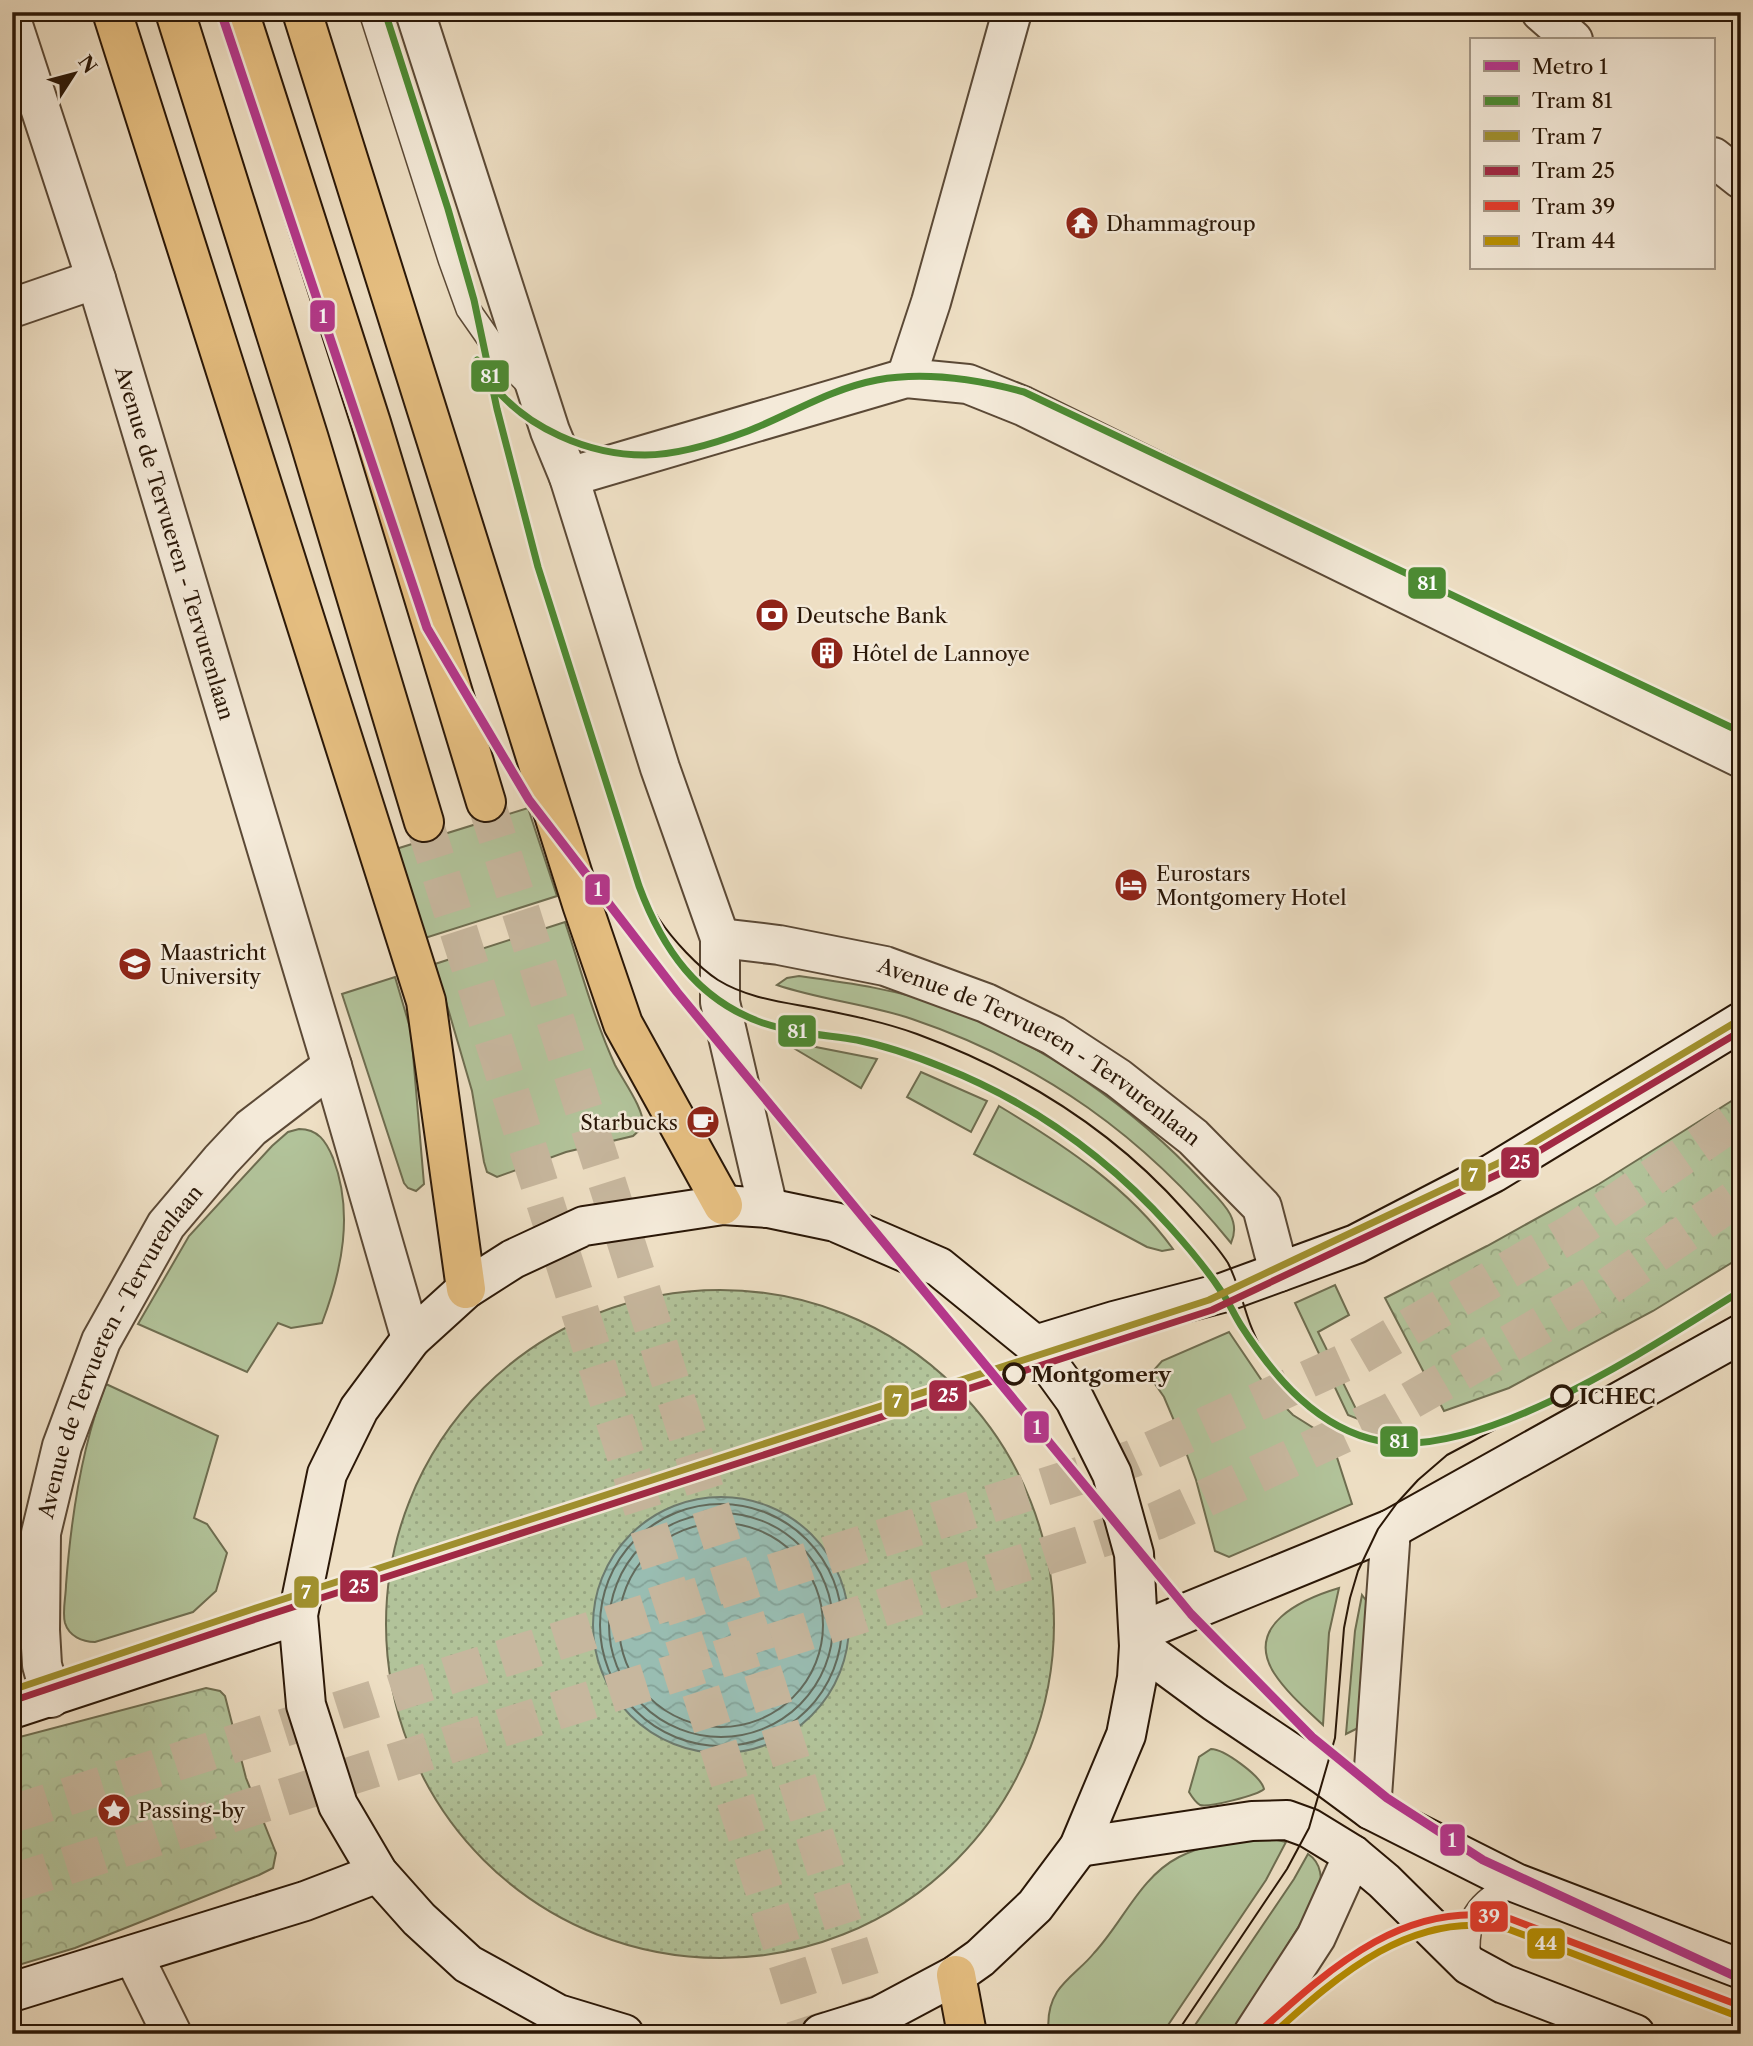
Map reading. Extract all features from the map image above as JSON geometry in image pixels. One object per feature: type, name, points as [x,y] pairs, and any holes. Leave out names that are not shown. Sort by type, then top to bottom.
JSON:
[{"type":"main road","points":[[112,12],[426,1001],[466,1289]]},
{"type":"main road","points":[[176,12],[309,439],[424,822]]},
{"type":"main road","points":[[239,12],[371,423],[486,802]]},
{"type":"main road","points":[[302,12],[582,904],[623,1024],[723,1205]]},
{"type":"main road","points":[[956,1975],[967,2034]]},
{"type":"street","points":[[415,12],[550,431],[569,477],[660,768],[720,938],[720,1002],[768,1208]]},
{"type":"street","points":[[906,377],[1012,12]]},
{"type":"street","points":[[1541,12],[1571,38]]},
{"type":"street","name":"Avenue de Tervueren - Tervurenlaan","points":[[12,22],[96,279],[411,1339]]},
{"type":"street","points":[[1714,158],[1741,179]]},
{"type":"street","points":[[12,308],[96,279]]},
{"type":"street","points":[[569,477],[906,377],[968,384],[1023,405],[1741,758]]},
{"type":"street","name":"Avenue de Tervueren - Tervurenlaan","points":[[720,938],[779,945],[885,966],[986,1003],[1054,1036],[1118,1078],[1193,1137],[1262,1207],[1279,1272]]},
{"type":"street","points":[[1035,1345],[1222,1293],[1356,1244],[1493,1173],[1741,1022]]},
{"type":"street","name":"Avenue de Tervueren - Tervurenlaan","points":[[51,1698],[41,1665],[41,1533],[62,1446],[101,1341],[166,1225],[251,1128],[332,1066]]},
{"type":"street","points":[[624,2034],[558,2014],[468,1964],[419,1919],[377,1873],[338,1804],[306,1705],[298,1615],[327,1474],[359,1409],[411,1339],[466,1289],[513,1259],[584,1226],[723,1205],[768,1208],[835,1222],[939,1267],[1035,1345],[1075,1400],[1112,1474],[1134,1554],[1139,1639],[1137,1678],[1126,1735],[1079,1847],[1035,1906],[980,1958],[956,1975],[879,2016],[821,2034]]},
{"type":"street","points":[[1139,1639],[1391,1529],[1741,1334]]},
{"type":"street","points":[[1371,1810],[1391,1529]]},
{"type":"street","points":[[12,1710],[298,1615]]},
{"type":"street","points":[[1139,1639],[1371,1810],[1516,1883],[1741,1969]]},
{"type":"street","points":[[1079,1847],[1252,1821],[1287,1820],[1309,1828],[1353,1855],[1384,1881],[1469,1965],[1504,1984],[1635,2034]]},
{"type":"street","points":[[1253,2034],[1315,1937],[1353,1855]]},
{"type":"street","points":[[12,1992],[305,1901],[377,1873]]},
{"type":"street","points":[[133,1955],[172,2034]]},
{"type":"lane","points":[[371,12],[468,309],[503,359],[538,394]]},
{"type":"lane","points":[[1469,1965],[1466,1934],[1473,1917],[1486,1900],[1516,1883]]},
{"type":"green space","points":[[528,808],[557,896],[425,938],[396,849]]},
{"type":"green space","points":[[565,922],[601,1030],[615,1065],[641,1113],[643,1127],[633,1136],[566,1152],[497,1177],[487,1172],[484,1162],[472,1091],[435,964]]},
{"type":"green space","points":[[799,976],[875,988],[931,1002],[983,1022],[1052,1059],[1117,1104],[1202,1181],[1231,1217],[1234,1234],[1231,1243],[1163,1169],[1127,1137],[1047,1081],[960,1037],[912,1019],[777,985],[787,978]]},
{"type":"green space","points":[[395,977],[411,1031],[424,1184],[416,1191],[404,1183],[342,994]]},
{"type":"green space","points":[[780,1040],[877,1059],[861,1088]]},
{"type":"green space","points":[[921,1072],[987,1101],[971,1132],[907,1097]]},
{"type":"green space","points":[[1741,1095],[1741,1257],[1653,1311],[1509,1388],[1444,1411],[1385,1298],[1599,1184]]},
{"type":"green space","points":[[999,1106],[1094,1169],[1136,1206],[1173,1249],[1162,1251],[1147,1247],[974,1154]]},
{"type":"green space","points":[[299,1129],[316,1134],[327,1146],[333,1158],[343,1200],[340,1262],[322,1323],[291,1328],[278,1323],[247,1372],[138,1324],[189,1236],[272,1146],[288,1132]]},
{"type":"green space","points":[[1335,1285],[1349,1315],[1318,1332],[1359,1415],[1358,1419],[1348,1415],[1295,1303]]},
{"type":"green space","points":[[720,1290],[785,1297],[848,1316],[905,1347],[932,1366],[956,1388],[978,1412],[997,1439],[1028,1496],[1047,1559],[1054,1624],[1047,1689],[1028,1752],[997,1809],[978,1836],[956,1860],[932,1882],[905,1901],[848,1932],[785,1951],[720,1958],[655,1951],[592,1932],[535,1901],[508,1882],[484,1860],[462,1836],[443,1809],[412,1752],[393,1689],[386,1624],[393,1559],[412,1496],[443,1439],[462,1412],[484,1388],[508,1366],[535,1347],[592,1316],[655,1297]]},
{"type":"green space","points":[[1229,1332],[1269,1391],[1293,1415],[1331,1439],[1352,1504],[1229,1557],[1215,1551],[1196,1480],[1178,1430],[1164,1397],[1153,1381],[1154,1370],[1162,1361]]},
{"type":"green space","points":[[106,1384],[218,1436],[194,1518],[207,1524],[227,1553],[216,1591],[193,1612],[95,1642],[73,1635],[65,1623],[64,1609],[78,1483],[97,1408]]},
{"type":"green space","points":[[1339,1588],[1329,1633],[1323,1725],[1274,1673],[1267,1656],[1266,1641],[1281,1617],[1294,1607]]},
{"type":"green space","points":[[1362,1595],[1368,1603],[1358,1728],[1346,1734],[1355,1631]]},
{"type":"green space","points":[[206,1688],[220,1691],[225,1696],[246,1778],[276,1853],[273,1868],[75,1948],[12,1967],[12,1739]]},
{"type":"green space","points":[[1211,1749],[1224,1753],[1241,1764],[1256,1777],[1264,1789],[1222,1803],[1198,1804],[1189,1792],[1199,1757]]},
{"type":"green space","points":[[1263,1837],[1286,1842],[1266,1880],[1162,2034],[1049,2034],[1049,2012],[1057,1992],[1090,1958],[1153,1876],[1179,1857],[1199,1849]]},
{"type":"green space","points":[[1308,1854],[1319,1867],[1321,1884],[1318,1895],[1233,2034],[1189,2034],[1294,1879]]},
{"type":"water","points":[[708,1497],[734,1497],[758,1502],[781,1512],[812,1534],[828,1554],[844,1588],[849,1625],[844,1662],[828,1696],[812,1716],[792,1732],[758,1748],[734,1753],[708,1753],[684,1748],[661,1738],[630,1716],[614,1696],[598,1662],[593,1638],[593,1612],[598,1588],[608,1565],[630,1534],[650,1518],[684,1502]]},
{"type":"tunnel","points":[[486,802],[878,2034]]},
{"type":"tunnel","points":[[424,822],[810,2034]]},
{"type":"tunnel","points":[[12,1814],[1132,1459],[1359,1356],[1572,1233],[1741,1116]]},
{"type":"tunnel","points":[[12,1883],[1156,1521],[1389,1413],[1606,1288],[1741,1195]]},
{"type":"tram line","name":"81","points":[[385,12],[474,300],[497,409],[538,567],[639,886],[671,951],[701,986],[719,1001],[763,1023],[868,1042],[900,1052],[975,1081],[1036,1114],[1093,1154],[1120,1177],[1177,1235],[1224,1295],[1269,1365],[1300,1399],[1337,1425],[1358,1435],[1380,1441],[1421,1442],[1467,1433],[1516,1416],[1616,1367],[1741,1291]]},
{"type":"tram line","name":"81","points":[[477,360],[505,399],[540,426],[580,444],[623,454],[658,454],[710,444],[748,431],[843,389],[895,377],[951,378],[1024,392],[1741,732]]},
{"type":"tram line","points":[[629,858],[659,919],[694,961],[718,980],[765,999],[866,1019],[917,1034],[992,1066],[1095,1128],[1156,1180],[1218,1249],[1228,1263],[1265,1357]]},
{"type":"tram line","name":"7","points":[[12,1690],[253,1609],[1209,1300],[1503,1161],[1741,1019]]},
{"type":"tram line","name":"25","points":[[15,1700],[256,1619],[1212,1310],[1507,1170],[1741,1031]]},
{"type":"tram line","points":[[1176,2034],[1287,1869],[1309,1828],[1335,1738],[1344,1628],[1350,1598],[1358,1571],[1378,1529],[1418,1480],[1447,1455],[1535,1408]]},
{"type":"tram line","name":"39","points":[[1257,2034],[1312,1985],[1372,1944],[1404,1928],[1438,1918],[1473,1915],[1511,1919],[1741,2006]]},
{"type":"tram line","name":"44","points":[[1273,2034],[1351,1969],[1380,1952],[1409,1937],[1441,1928],[1474,1925],[1508,1929],[1737,2016]]},
{"type":"metro line","name":"1","points":[[221,12],[427,628],[529,800],[677,992],[1191,1614],[1312,1737],[1387,1798],[1483,1860],[1741,1979]]},
{"type":"place","name":"Dhammagroup","points":[[1082,223]]},
{"type":"place","name":"Deutsche Bank","points":[[772,615]]},
{"type":"place","name":"Hôtel de Lannoye","points":[[827,653]]},
{"type":"place","name":"Eurostars Montgomery Hotel","points":[[1131,885]]},
{"type":"place","name":"Maastricht University","points":[[135,964]]},
{"type":"place","name":"Starbucks","points":[[703,1122]]},
{"type":"place","name":"Montgomery","points":[[1014,1374]]},
{"type":"place","name":"ICHEC","points":[[1562,1396]]},
{"type":"place","name":"Passing-by","points":[[114,1810]]}]
